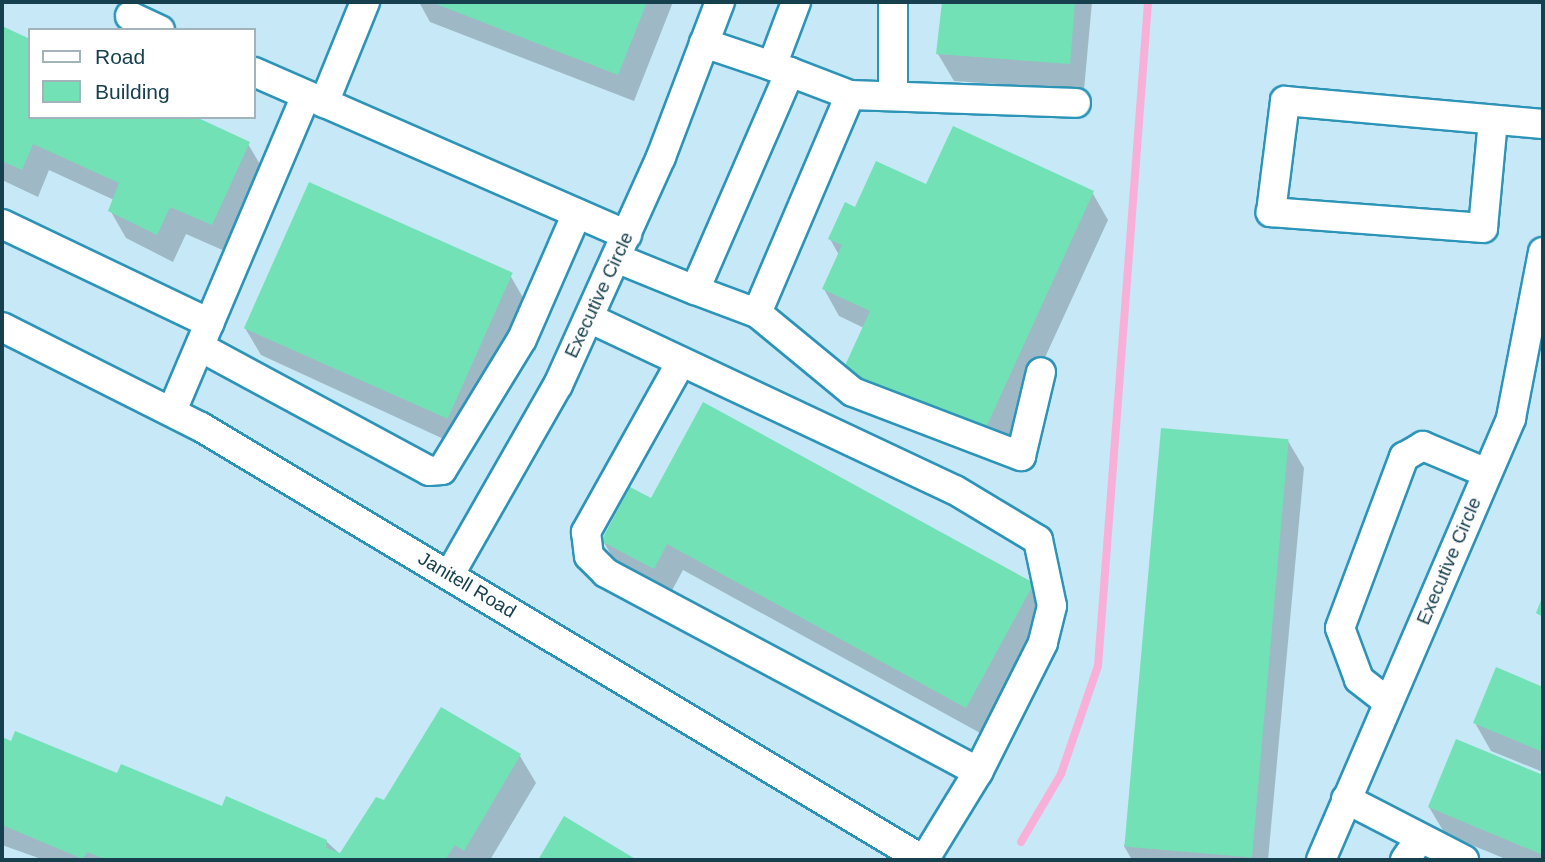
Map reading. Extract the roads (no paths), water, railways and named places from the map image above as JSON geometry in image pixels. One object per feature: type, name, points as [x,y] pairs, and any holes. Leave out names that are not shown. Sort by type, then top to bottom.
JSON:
[{"type":"street","points":[[172,411],[315,99],[365,2]]},
{"type":"street","name":"Executive Circle","points":[[450,574],[521,457],[589,318],[621,247],[720,2]]},
{"type":"street","points":[[695,290],[781,69],[796,2]]},
{"type":"street","points":[[892,96],[893,2]]},
{"type":"street","points":[[130,16],[156,28]]},
{"type":"street","points":[[704,43],[850,95],[1076,103]]},
{"type":"street","points":[[256,73],[577,213],[621,247],[695,290],[757,313],[811,364],[853,392],[1021,456],[1041,372]]},
{"type":"street","points":[[757,313],[850,95]]},
{"type":"street","points":[[1493,120],[1483,228],[1271,212],[1285,101],[1543,124]]},
{"type":"street","points":[[2,223],[205,335],[429,471],[442,470],[522,339],[577,213]]},
{"type":"street","name":"Executive Circle","points":[[1321,860],[1487,473],[1519,387],[1543,252]]},
{"type":"street","points":[[589,318],[955,489],[1038,540],[1052,606],[1044,643],[978,772],[923,860]]},
{"type":"street","name":"Janitell Road","points":[[2,327],[172,411],[450,574],[923,860]]},
{"type":"street","points":[[681,362],[586,532],[589,556],[606,573],[978,772]]},
{"type":"street","points":[[1388,702],[1359,679],[1340,628],[1405,457],[1423,446],[1487,473]]},
{"type":"street","points":[[1346,799],[1412,850],[1464,860]]},
{"type":"waterway","points":[[1021,842],[1061,774],[1098,666],[1148,2]]}]
